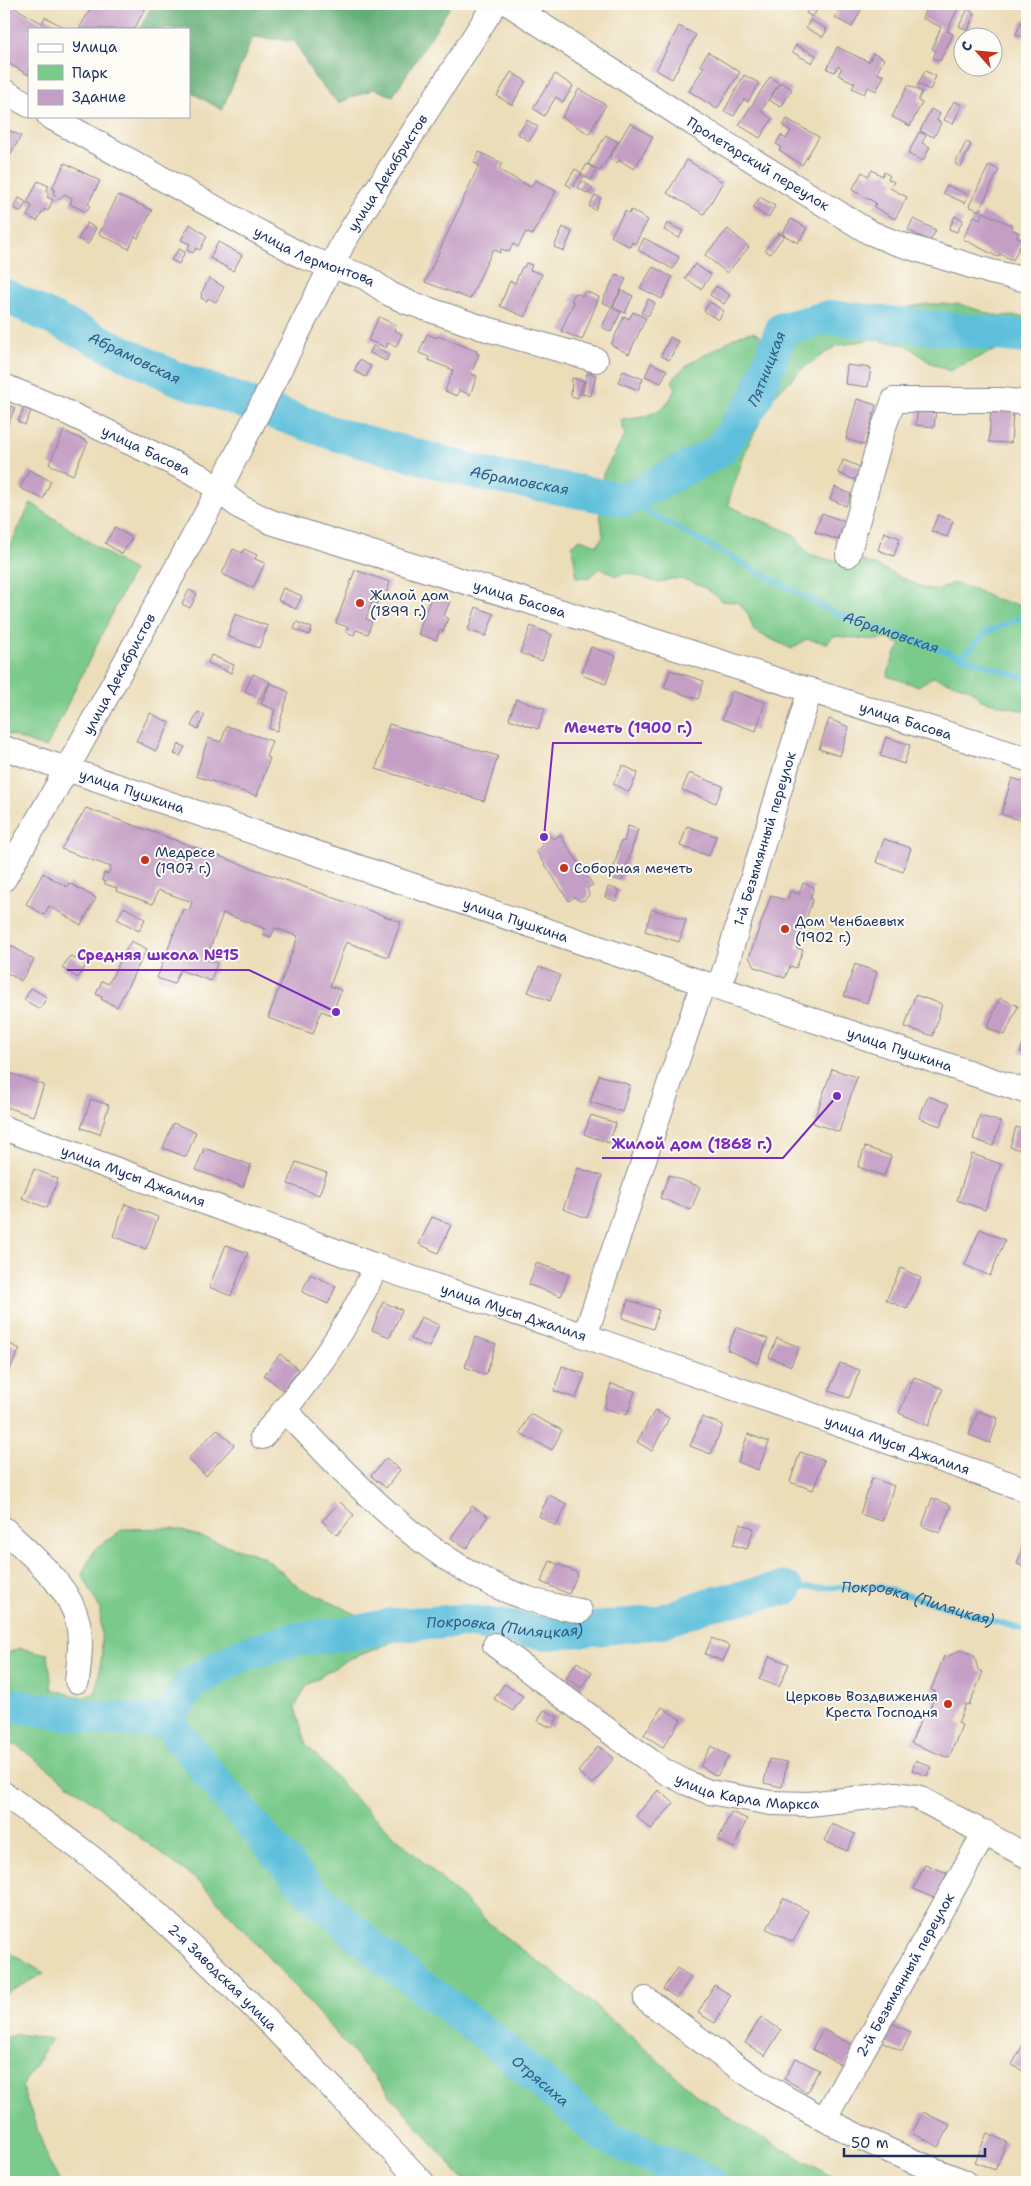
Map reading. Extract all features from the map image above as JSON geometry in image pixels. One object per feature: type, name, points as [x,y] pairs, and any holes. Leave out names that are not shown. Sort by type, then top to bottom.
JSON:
[{"type":"street","name":"улица Декабристов","points":[[4,879],[67,769],[219,490],[331,265],[362,210],[495,4]]},
{"type":"street","name":"Пролетарский переулок","points":[[509,4],[694,124],[854,224],[879,237],[991,272],[1027,280]]},
{"type":"street","points":[[4,91],[28,104]]},
{"type":"street","name":"улица Лермонтова","points":[[54,118],[309,259],[365,277],[390,294],[407,302],[480,327],[596,360]]},
{"type":"street","name":"улица Басова","points":[[4,386],[116,435],[200,476],[240,508],[272,522],[1027,759]]},
{"type":"street","points":[[848,555],[883,429],[894,400],[1001,400],[1027,403]]},
{"type":"street","name":"1-й Безымянный переулок","points":[[585,1336],[711,985],[810,690]]},
{"type":"street","name":"улица Пушкина","points":[[4,748],[1027,1092]]},
{"type":"street","name":"улица Мусы Джалиля","points":[[4,1128],[376,1266],[585,1336],[1027,1490]]},
{"type":"street","points":[[262,1437],[285,1410],[339,1336],[376,1266]]},
{"type":"street","points":[[285,1410],[373,1501],[434,1549],[506,1590],[533,1600],[580,1611]]},
{"type":"street","points":[[4,1529],[55,1581],[70,1602],[78,1623],[80,1651],[77,1681]]},
{"type":"street","name":"улица Карла Маркса","points":[[495,1645],[664,1771],[687,1784],[709,1792],[771,1803],[809,1804],[897,1794],[917,1797],[1027,1856]]},
{"type":"street","name":"2-я Заводская улица","points":[[4,1794],[77,1846],[122,1883],[254,2009],[422,2182]]},
{"type":"street","name":"2-й Безымянный переулок","points":[[824,2118],[985,1832]]},
{"type":"street","points":[[646,1999],[721,2055],[787,2098],[896,2153],[965,2182]]},
{"type":"green space","points":[[153,4],[452,4],[393,96],[374,89],[338,103],[314,77],[295,41],[253,37],[222,110],[190,92],[190,28],[140,28]]},
{"type":"green space","points":[[927,304],[960,304],[993,315],[1027,317],[1027,370],[1023,353],[1012,345],[988,353],[949,371],[929,362],[906,345],[871,339],[836,346],[803,368],[773,397],[747,447],[729,500],[729,506],[795,535],[807,553],[829,560],[856,559],[877,566],[924,588],[939,590],[952,583],[975,589],[992,598],[1027,607],[1027,712],[981,700],[970,689],[933,677],[918,686],[887,676],[894,656],[901,645],[890,639],[876,640],[834,636],[827,643],[807,639],[792,649],[754,631],[748,614],[737,602],[721,601],[708,590],[692,582],[675,579],[659,583],[628,573],[616,576],[600,568],[590,577],[577,578],[572,545],[580,539],[597,545],[603,536],[599,505],[603,474],[625,435],[621,420],[647,415],[661,409],[672,396],[675,387],[672,381],[687,365],[735,337],[744,334],[754,332],[770,339],[785,334],[802,334],[798,321],[806,316],[826,316],[850,311],[875,313]]},
{"type":"green space","points":[[31,503],[133,571],[46,748],[4,733],[4,558]]},
{"type":"green space","points":[[173,1528],[264,1557],[300,1588],[358,1615],[424,1623],[388,1644],[347,1660],[307,1685],[295,1707],[306,1744],[360,1804],[500,1933],[579,1992],[698,2096],[759,2136],[831,2175],[849,2182],[466,2182],[202,1884],[19,1747],[4,1741],[4,1655],[19,1648],[48,1654],[52,1689],[82,1698],[96,1692],[102,1654],[100,1609],[82,1574],[94,1550],[123,1529]]},
{"type":"green space","points":[[4,1949],[44,1973],[4,1995]]},
{"type":"green space","points":[[18,2034],[51,2039],[22,2087],[49,2162],[60,2182],[4,2182],[4,2038]]},
{"type":"building","points":[[4,4],[8,4],[42,23],[45,17],[65,28],[28,28],[28,74],[4,61]]},
{"type":"building","points":[[93,4],[148,4],[135,28],[80,28]]},
{"type":"building","points":[[811,4],[820,4],[813,17],[806,13]]},
{"type":"building","points":[[843,4],[848,4],[861,10],[852,27],[835,18]]},
{"type":"building","points":[[929,4],[960,4],[947,31],[953,34],[940,61],[933,58],[936,51],[932,49],[941,27],[922,18]]},
{"type":"building","points":[[968,9],[974,13],[969,28],[959,26]]},
{"type":"building","points":[[1023,19],[1027,21],[1027,25],[1022,37],[1016,34]]},
{"type":"building","points":[[810,20],[827,29],[823,37],[806,28]]},
{"type":"building","points":[[679,26],[696,35],[672,79],[656,70]]},
{"type":"building","points":[[796,45],[816,55],[812,63],[792,52]]},
{"type":"building","points":[[837,47],[869,62],[873,53],[884,59],[877,73],[884,76],[876,91],[868,87],[864,94],[852,88],[855,83],[838,75],[842,68],[838,66],[835,72],[827,69]]},
{"type":"building","points":[[708,52],[740,72],[717,109],[689,91],[704,67],[700,65]]},
{"type":"building","points":[[925,71],[936,76],[930,90],[918,84]]},
{"type":"building","points":[[511,72],[526,81],[512,105],[497,96]]},
{"type":"building","points":[[555,74],[573,86],[563,102],[556,97],[544,116],[533,108]]},
{"type":"building","points":[[744,75],[759,83],[748,102],[744,99],[734,116],[724,111]]},
{"type":"building","points":[[770,77],[779,83],[761,111],[772,119],[760,138],[739,125]]},
{"type":"building","points":[[781,82],[792,89],[781,107],[769,100]]},
{"type":"building","points":[[908,85],[922,92],[918,101],[922,103],[910,126],[892,117]]},
{"type":"building","points":[[579,89],[606,105],[589,134],[562,117]]},
{"type":"building","points":[[954,101],[962,105],[953,124],[944,120]]},
{"type":"building","points":[[931,109],[940,114],[937,120],[941,123],[934,137],[920,131]]},
{"type":"building","points":[[787,119],[819,137],[802,165],[779,150],[781,147],[776,144],[781,135],[786,139],[791,131],[783,126]]},
{"type":"building","points":[[527,120],[538,127],[529,141],[518,134]]},
{"type":"building","points":[[630,123],[653,137],[634,169],[619,160],[617,163],[609,158]]},
{"type":"building","points":[[4,128],[21,136],[4,166]]},
{"type":"building","points":[[919,132],[926,135],[922,143],[930,147],[923,161],[908,154]]},
{"type":"building","points":[[606,135],[618,142],[600,171],[588,164]]},
{"type":"building","points":[[966,142],[971,144],[961,167],[955,164]]},
{"type":"building","points":[[479,152],[502,163],[499,170],[531,187],[535,180],[556,191],[532,235],[526,232],[518,247],[513,244],[509,252],[501,249],[500,253],[493,249],[470,299],[425,282],[479,165],[474,163]]},
{"type":"building","points":[[687,160],[723,182],[704,214],[667,193]]},
{"type":"building","points":[[65,163],[100,181],[86,212],[70,204],[72,198],[64,194],[60,200],[53,193],[55,189],[52,188]]},
{"type":"building","points":[[587,164],[597,170],[591,180],[581,174]]},
{"type":"building","points":[[989,165],[999,170],[979,211],[969,206]]},
{"type":"building","points":[[575,169],[582,173],[572,188],[566,184]]},
{"type":"building","points":[[872,170],[882,176],[884,172],[890,176],[888,179],[894,182],[890,188],[907,197],[895,219],[874,207],[876,203],[852,190],[862,172],[868,176]]},
{"type":"building","points":[[38,181],[49,186],[46,192],[49,194],[47,197],[53,200],[48,211],[44,209],[37,221],[27,216],[32,206],[27,203]]},
{"type":"building","points":[[582,181],[593,188],[589,194],[578,188]]},
{"type":"building","points":[[947,185],[968,195],[965,203],[943,193]]},
{"type":"building","points":[[118,195],[152,210],[138,238],[135,236],[129,249],[99,234]]},
{"type":"building","points":[[595,195],[601,198],[595,210],[589,206]]},
{"type":"building","points":[[760,197],[775,206],[768,218],[753,208]]},
{"type":"building","points":[[19,198],[26,202],[21,212],[14,208]]},
{"type":"building","points":[[631,210],[648,220],[635,244],[632,242],[630,247],[611,236],[625,211],[629,214]]},
{"type":"building","points":[[983,212],[1013,226],[1011,229],[1019,233],[1017,237],[1023,240],[1013,260],[1000,254],[998,257],[963,239],[974,216],[980,219]]},
{"type":"building","points":[[955,216],[963,220],[957,232],[949,229]]},
{"type":"building","points":[[791,219],[807,228],[798,243],[782,234]]},
{"type":"building","points":[[913,219],[936,230],[930,241],[908,230]]},
{"type":"building","points":[[87,223],[96,228],[88,244],[78,239]]},
{"type":"building","points":[[667,223],[683,231],[679,238],[664,230]]},
{"type":"building","points":[[190,224],[207,236],[200,250],[196,248],[193,253],[187,250],[190,244],[181,240]]},
{"type":"building","points":[[563,227],[572,232],[564,251],[554,247]]},
{"type":"building","points":[[728,229],[749,247],[727,273],[705,255]]},
{"type":"building","points":[[779,233],[784,236],[770,254],[765,250]]},
{"type":"building","points":[[644,238],[679,257],[673,269],[638,250]]},
{"type":"building","points":[[218,242],[242,255],[233,271],[210,258]]},
{"type":"building","points":[[179,249],[185,252],[179,264],[171,260]]},
{"type":"building","points":[[526,263],[532,265],[530,270],[542,274],[525,317],[500,306],[510,281],[515,283],[522,267]]},
{"type":"building","points":[[695,264],[711,275],[701,289],[685,278]]},
{"type":"building","points":[[653,267],[672,277],[662,299],[640,288]]},
{"type":"building","points":[[616,274],[626,279],[612,307],[602,302]]},
{"type":"building","points":[[209,278],[224,287],[216,302],[208,298],[207,301],[201,298]]},
{"type":"building","points":[[716,286],[730,295],[724,304],[710,295]]},
{"type":"building","points":[[621,290],[633,296],[625,313],[613,307]]},
{"type":"building","points":[[585,291],[599,297],[582,340],[561,331],[574,302],[571,301],[575,293],[583,296]]},
{"type":"building","points":[[648,299],[655,303],[648,316],[641,313]]},
{"type":"building","points":[[710,302],[724,311],[718,320],[704,311]]},
{"type":"building","points":[[611,308],[621,312],[611,332],[602,327]]},
{"type":"building","points":[[633,312],[646,318],[629,354],[611,345],[624,316],[629,319]]},
{"type":"building","points":[[379,317],[396,325],[394,330],[402,334],[396,347],[388,343],[386,348],[368,340]]},
{"type":"building","points":[[427,334],[437,338],[438,336],[477,351],[476,353],[479,354],[471,374],[477,376],[470,395],[459,390],[457,396],[445,391],[453,370],[428,360],[429,357],[419,353]]},
{"type":"building","points":[[670,337],[679,342],[669,360],[661,356]]},
{"type":"building","points":[[373,346],[389,354],[386,361],[370,353]]},
{"type":"building","points":[[359,360],[371,366],[366,377],[354,371]]},
{"type":"building","points":[[651,363],[667,370],[661,383],[645,376]]},
{"type":"building","points":[[847,365],[871,368],[868,387],[845,384]]},
{"type":"building","points":[[623,371],[643,379],[638,390],[618,382]]},
{"type":"building","points":[[587,373],[596,375],[591,396],[582,394]]},
{"type":"building","points":[[572,378],[584,381],[578,398],[571,396]]},
{"type":"building","points":[[857,399],[876,405],[865,445],[846,439]]},
{"type":"building","points":[[4,403],[15,408],[4,434]]},
{"type":"building","points":[[918,407],[936,409],[934,427],[916,425]]},
{"type":"building","points":[[24,408],[31,411],[25,425],[18,422]]},
{"type":"building","points":[[991,409],[1013,411],[1011,443],[989,442]]},
{"type":"building","points":[[64,431],[88,442],[73,475],[49,464]]},
{"type":"building","points":[[843,460],[860,467],[855,480],[838,473]]},
{"type":"building","points":[[29,470],[51,481],[43,499],[20,488]]},
{"type":"building","points":[[835,487],[851,494],[846,506],[830,499]]},
{"type":"building","points":[[822,513],[845,522],[838,540],[815,532]]},
{"type":"building","points":[[938,515],[953,521],[947,537],[931,531]]},
{"type":"building","points":[[115,527],[132,538],[122,554],[105,543]]},
{"type":"building","points":[[884,532],[900,538],[894,556],[878,550]]},
{"type":"building","points":[[233,549],[242,553],[244,549],[257,555],[255,559],[265,563],[253,588],[222,574]]},
{"type":"building","points":[[355,570],[390,582],[386,595],[381,593],[377,604],[372,602],[366,619],[372,621],[368,634],[356,630],[354,635],[346,632],[348,627],[336,623]]},
{"type":"building","points":[[283,588],[302,596],[296,609],[278,600]]},
{"type":"building","points":[[189,590],[197,594],[190,608],[182,604]]},
{"type":"building","points":[[432,594],[450,601],[444,616],[448,618],[443,632],[440,630],[436,640],[418,634]]},
{"type":"building","points":[[476,607],[494,614],[486,636],[468,630]]},
{"type":"building","points":[[235,614],[268,626],[259,648],[227,636]]},
{"type":"building","points":[[297,622],[312,628],[309,635],[294,629]]},
{"type":"building","points":[[531,626],[552,635],[542,661],[520,653]]},
{"type":"building","points":[[591,647],[616,656],[606,684],[581,675]]},
{"type":"building","points":[[211,655],[234,665],[231,673],[208,663]]},
{"type":"building","points":[[670,670],[704,681],[698,699],[664,688]]},
{"type":"building","points":[[253,674],[270,682],[261,699],[245,691]]},
{"type":"building","points":[[270,683],[289,692],[277,731],[269,729],[275,710],[261,704]]},
{"type":"building","points":[[732,691],[765,702],[756,731],[722,719]]},
{"type":"building","points":[[516,699],[545,709],[538,729],[509,719]]},
{"type":"building","points":[[198,712],[205,715],[198,729],[191,726]]},
{"type":"building","points":[[150,713],[170,723],[156,751],[136,741]]},
{"type":"building","points":[[829,719],[849,727],[840,756],[819,749]]},
{"type":"building","points":[[389,724],[498,756],[484,801],[376,769]]},
{"type":"building","points":[[227,726],[272,741],[266,757],[270,758],[257,796],[196,776],[208,738],[221,742]]},
{"type":"building","points":[[886,737],[910,745],[904,764],[880,756]]},
{"type":"building","points":[[179,744],[185,747],[180,756],[174,754]]},
{"type":"building","points":[[623,765],[638,773],[629,792],[613,784]]},
{"type":"building","points":[[689,773],[723,786],[716,803],[682,790]]},
{"type":"building","points":[[1012,778],[1027,783],[1026,822],[1001,814]]},
{"type":"building","points":[[86,808],[401,922],[388,957],[346,942],[330,986],[341,990],[332,1015],[321,1011],[313,1034],[268,1018],[298,936],[275,928],[271,937],[263,934],[265,929],[223,913],[206,959],[217,963],[211,981],[180,970],[174,984],[157,978],[183,909],[189,911],[192,902],[158,890],[153,904],[116,891],[117,888],[105,884],[102,880],[104,873],[108,874],[111,867],[61,849]]},
{"type":"building","points":[[628,826],[638,829],[622,881],[611,878],[621,841],[624,842]]},
{"type":"building","points":[[687,826],[716,836],[709,856],[680,846]]},
{"type":"building","name":"Соборная мечеть","points":[[548,835],[554,839],[560,835],[593,885],[587,888],[589,895],[585,900],[580,901],[574,897],[569,901],[536,851],[542,847],[541,839]]},
{"type":"building","points":[[884,839],[911,848],[903,872],[876,862]]},
{"type":"building","points":[[43,873],[67,887],[69,883],[96,898],[81,925],[49,906],[44,915],[26,904]]},
{"type":"building","points":[[803,883],[814,887],[810,898],[813,899],[796,948],[803,950],[796,968],[790,966],[785,978],[755,967],[749,957],[771,895],[787,901],[790,891],[799,894]]},
{"type":"building","points":[[608,887],[620,890],[616,901],[605,897]]},
{"type":"building","points":[[124,907],[145,919],[139,931],[117,919]]},
{"type":"building","points":[[652,909],[686,920],[679,942],[645,931]]},
{"type":"building","points":[[4,941],[34,960],[21,981],[4,971],[6,965],[4,963]]},
{"type":"building","points":[[131,941],[147,949],[117,1007],[101,999],[102,997],[96,994],[102,981],[108,984]]},
{"type":"building","points":[[70,956],[86,965],[78,978],[62,968]]},
{"type":"building","points":[[855,964],[877,972],[867,1003],[844,996]]},
{"type":"building","points":[[539,967],[560,975],[550,1001],[528,992]]},
{"type":"building","points":[[31,988],[47,997],[40,1009],[24,1000]]},
{"type":"building","points":[[915,995],[942,1004],[933,1036],[905,1027]]},
{"type":"building","points":[[1000,998],[1018,1006],[1005,1035],[987,1028]]},
{"type":"building","points":[[1027,1031],[1027,1054],[1020,1052]]},
{"type":"building","points":[[832,1069],[857,1077],[839,1132],[813,1123]]},
{"type":"building","points":[[6,1072],[44,1085],[33,1116],[4,1106],[4,1079]]},
{"type":"building","points":[[599,1075],[630,1085],[622,1112],[590,1102]]},
{"type":"building","points":[[928,1096],[949,1104],[940,1126],[919,1118]]},
{"type":"building","points":[[91,1099],[109,1105],[100,1134],[81,1128]]},
{"type":"building","points":[[591,1115],[616,1123],[609,1143],[584,1134]]},
{"type":"building","points":[[980,1116],[1001,1122],[993,1146],[973,1139]]},
{"type":"building","points":[[173,1123],[196,1132],[186,1157],[163,1148]]},
{"type":"building","points":[[1016,1127],[1027,1131],[1027,1152],[1010,1147]]},
{"type":"building","points":[[865,1147],[891,1156],[884,1176],[858,1167]]},
{"type":"building","points":[[204,1148],[251,1165],[243,1187],[196,1170]]},
{"type":"building","points":[[972,1154],[1001,1164],[985,1210],[957,1200]]},
{"type":"building","points":[[296,1162],[327,1173],[319,1195],[288,1184]]},
{"type":"building","points":[[578,1168],[602,1176],[587,1218],[563,1209]]},
{"type":"building","points":[[34,1169],[58,1179],[47,1208],[22,1198]]},
{"type":"building","points":[[669,1175],[700,1187],[691,1210],[660,1198]]},
{"type":"building","points":[[125,1204],[158,1217],[146,1249],[113,1236]]},
{"type":"building","points":[[432,1217],[451,1225],[438,1253],[419,1244]]},
{"type":"building","points":[[980,1229],[1005,1240],[990,1276],[965,1265]]},
{"type":"building","points":[[226,1245],[248,1253],[231,1296],[209,1287]]},
{"type":"building","points":[[536,1263],[569,1274],[561,1296],[529,1285]]},
{"type":"building","points":[[901,1268],[921,1278],[907,1309],[886,1300]]},
{"type":"building","points":[[310,1274],[336,1286],[328,1304],[302,1292]]},
{"type":"building","points":[[628,1300],[659,1310],[653,1329],[622,1318]]},
{"type":"building","points":[[383,1302],[402,1310],[390,1337],[372,1330]]},
{"type":"building","points":[[421,1317],[439,1325],[429,1347],[411,1339]]},
{"type":"building","points":[[736,1327],[768,1339],[758,1363],[727,1350]]},
{"type":"building","points":[[475,1337],[496,1344],[486,1375],[465,1367]]},
{"type":"building","points":[[777,1338],[799,1347],[791,1366],[769,1357]]},
{"type":"building","points":[[4,1341],[20,1349],[9,1371],[4,1369]]},
{"type":"building","points":[[280,1354],[299,1370],[283,1390],[264,1375]]},
{"type":"building","points":[[840,1363],[860,1370],[849,1398],[829,1391]]},
{"type":"building","points":[[562,1366],[585,1374],[576,1398],[554,1391]]},
{"type":"building","points":[[914,1377],[943,1389],[928,1426],[899,1413]]},
{"type":"building","points":[[611,1384],[635,1391],[627,1415],[604,1408]]},
{"type":"building","points":[[655,1410],[669,1418],[652,1451],[637,1442]]},
{"type":"building","points":[[978,1411],[998,1418],[990,1443],[969,1435]]},
{"type":"building","points":[[530,1414],[562,1430],[552,1450],[520,1433]]},
{"type":"building","points":[[702,1417],[723,1425],[711,1454],[690,1446]]},
{"type":"building","points":[[217,1429],[234,1445],[206,1476],[188,1459]]},
{"type":"building","points":[[748,1434],[769,1442],[758,1470],[738,1462]]},
{"type":"building","points":[[800,1452],[824,1460],[813,1490],[790,1482]]},
{"type":"building","points":[[386,1458],[400,1470],[386,1488],[371,1476]]},
{"type":"building","points":[[872,1478],[894,1486],[882,1521],[860,1514]]},
{"type":"building","points":[[549,1495],[567,1504],[556,1526],[539,1516]]},
{"type":"building","points":[[932,1498],[951,1505],[940,1533],[922,1526]]},
{"type":"building","points":[[340,1502],[354,1515],[337,1535],[322,1521]]},
{"type":"building","points":[[472,1506],[488,1516],[467,1548],[451,1538]]},
{"type":"building","points":[[740,1524],[754,1528],[747,1549],[733,1545]]},
{"type":"building","points":[[1027,1535],[1027,1568],[1017,1564]]},
{"type":"building","points":[[550,1561],[578,1573],[569,1594],[541,1582]]},
{"type":"building","points":[[712,1638],[730,1646],[723,1661],[705,1654]]},
{"type":"building","name":"Церковь Воздвижения Креста Господня","points":[[960,1650],[974,1655],[978,1670],[983,1672],[969,1705],[966,1704],[958,1723],[962,1725],[949,1758],[911,1743],[925,1710],[929,1711],[936,1692],[931,1690],[944,1656],[947,1657]]},
{"type":"building","points":[[770,1656],[789,1664],[779,1687],[759,1679]]},
{"type":"building","points":[[577,1662],[592,1672],[581,1688],[566,1678]]},
{"type":"building","points":[[504,1684],[523,1696],[513,1711],[494,1699]]},
{"type":"building","points":[[662,1707],[681,1720],[663,1747],[644,1735]]},
{"type":"building","points":[[544,1710],[558,1717],[552,1728],[538,1721]]},
{"type":"building","points":[[598,1746],[614,1758],[593,1784],[578,1772]]},
{"type":"building","points":[[711,1746],[729,1756],[717,1776],[700,1766]]},
{"type":"building","points":[[769,1759],[787,1762],[782,1787],[764,1783]]},
{"type":"building","points":[[916,1760],[931,1767],[927,1776],[912,1770]]},
{"type":"building","points":[[658,1790],[674,1803],[651,1829],[636,1816]]},
{"type":"building","points":[[731,1812],[747,1819],[734,1848],[718,1840]]},
{"type":"building","points":[[832,1824],[855,1834],[847,1851],[824,1841]]},
{"type":"building","points":[[925,1864],[947,1873],[936,1899],[914,1889]]},
{"type":"building","points":[[783,1898],[808,1911],[793,1942],[767,1929]]},
{"type":"building","points":[[677,1968],[691,1977],[677,1998],[663,1989]]},
{"type":"building","points":[[714,1985],[731,1995],[715,2023],[698,2013]]},
{"type":"building","points":[[761,2017],[781,2030],[765,2056],[745,2043]]},
{"type":"building","points":[[887,2021],[911,2032],[902,2051],[879,2040]]},
{"type":"building","points":[[823,2029],[856,2047],[845,2067],[812,2049]]},
{"type":"building","points":[[1027,2037],[1027,2073],[1012,2065]]},
{"type":"building","points":[[796,2058],[819,2070],[807,2092],[784,2079]]},
{"type":"building","points":[[923,2112],[950,2125],[939,2147],[912,2133]]},
{"type":"building","points":[[987,2133],[1007,2142],[995,2170],[975,2162]]},
{"type":"waterway","name":"Абрамовская","points":[[4,295],[176,378],[335,434],[487,475],[625,500],[719,451],[755,400],[782,329],[830,317],[1027,337]]},
{"type":"waterway","name":"Абрамовская","points":[[625,500],[837,614],[1027,679]]},
{"type":"waterway","points":[[962,657],[985,633],[1027,615]]},
{"type":"waterway","name":"Покровка (Пиляцкая)","points":[[786,1588],[880,1587],[1027,1631]]},
{"type":"waterway","name":"Покровка (Пиляцкая)","points":[[4,1704],[103,1719],[167,1721],[190,1684],[243,1654],[297,1639],[353,1633],[392,1625],[464,1621],[545,1633],[604,1628],[660,1622],[707,1605],[786,1588]]},
{"type":"waterway","name":"Отрясиха","points":[[167,1721],[218,1785],[310,1891],[384,1958],[483,2032],[606,2137],[709,2182]]},
{"type":"waterway","points":[[656,2159],[662,2182]]},
{"type":"place","name":"Жилой дом (1899 г.)","points":[[360,603]]},
{"type":"place","name":"Мечеть (1900 г.)","points":[[544,837]]},
{"type":"place","name":"Медресе (1907 г.)","points":[[145,860]]},
{"type":"place","name":"Соборная мечеть","points":[[564,868]]},
{"type":"place","name":"Дом Ченбаевых (1902 г.)","points":[[785,929]]},
{"type":"place","name":"Средняя школа №15","points":[[336,1012]]},
{"type":"place","name":"Жилой дом (1868 г.)","points":[[837,1096]]},
{"type":"place","name":"Церковь Воздвижения Креста Господня","points":[[948,1704]]},
{"type":"water label","name":"Пятницкая","points":[[766,370]]}]
